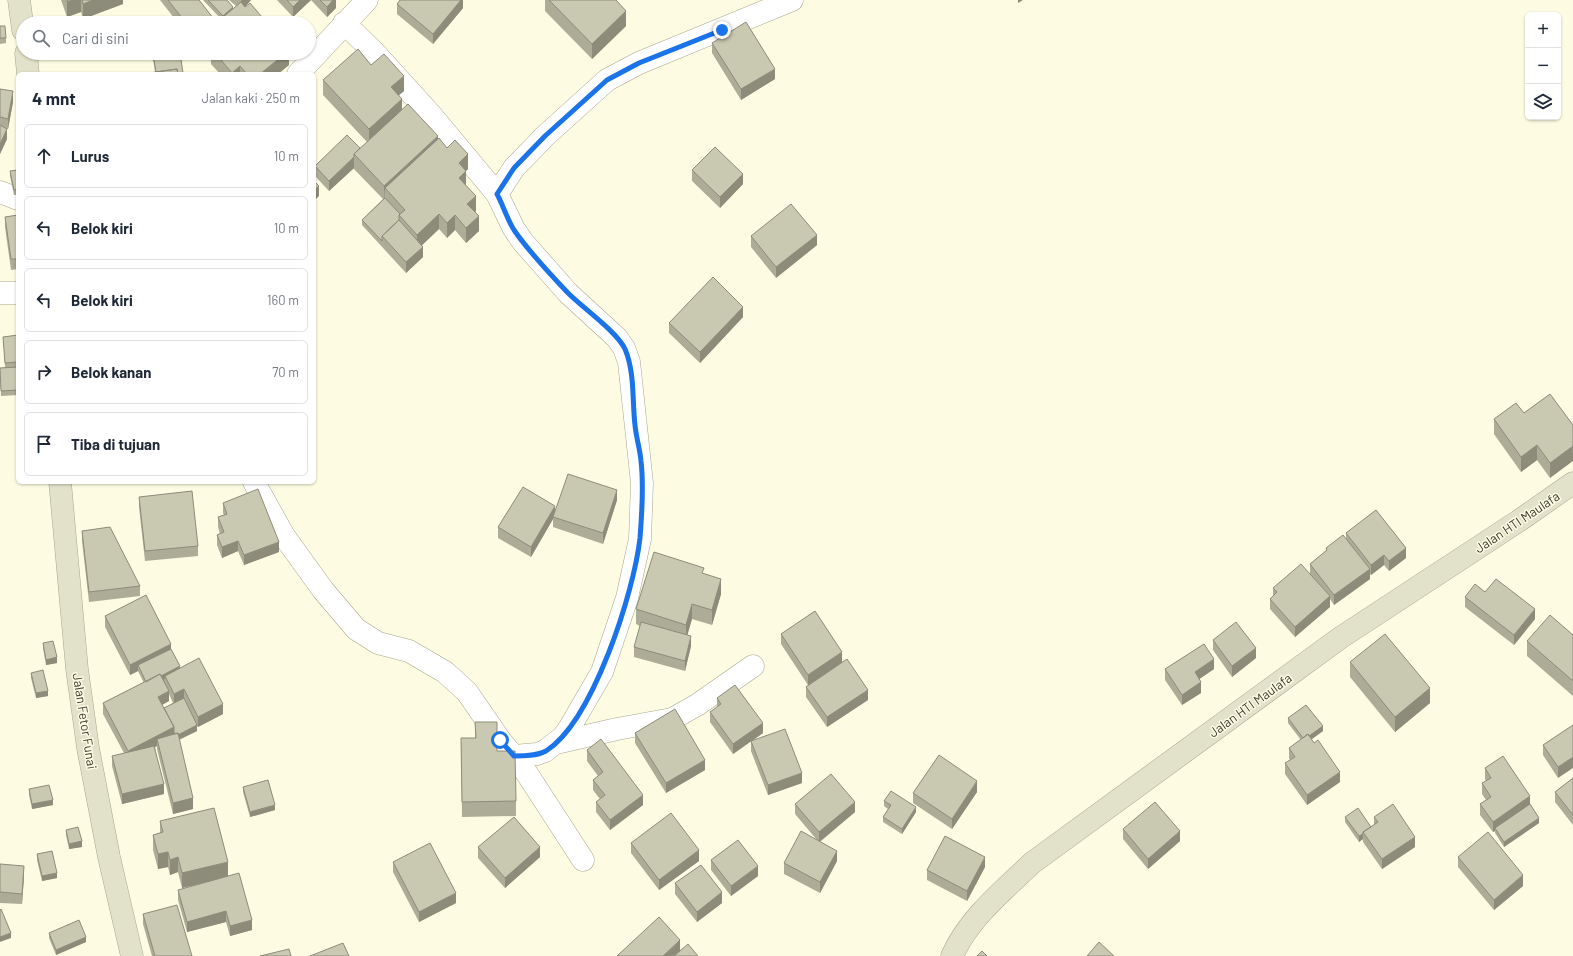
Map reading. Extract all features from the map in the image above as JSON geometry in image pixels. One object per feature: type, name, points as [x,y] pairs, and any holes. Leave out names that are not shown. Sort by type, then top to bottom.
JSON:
[{"type":"street","points":[[20,0],[22,16]]},
{"type":"street","points":[[316,54],[366,0]]},
{"type":"street","points":[[497,194],[514,168],[545,136],[607,80],[639,63],[792,0]]},
{"type":"street","points":[[344,23],[373,51],[432,116],[497,194],[514,229],[523,242],[568,293],[617,338],[624,348],[630,370],[635,426],[641,461],[642,483],[640,539],[627,598],[602,672],[570,727],[556,743],[545,751],[537,754],[514,756]]},
{"type":"street","points":[[27,60],[28,72]]},
{"type":"street","points":[[300,72],[311,60]]},
{"type":"street","points":[[0,192],[16,198]]},
{"type":"street","points":[[0,293],[16,293]]},
{"type":"street","name":"Jalan HTI Maulafa","points":[[952,956],[972,924],[990,903],[1032,863],[1340,638],[1520,520],[1573,483]]},
{"type":"street","name":"Jalan Fetor Funai","points":[[60,484],[77,669],[88,748],[109,857],[132,956]]},
{"type":"street","points":[[255,484],[284,536],[323,590],[356,629],[378,643],[409,651],[445,672],[467,692],[500,740],[514,756],[584,860]]},
{"type":"street","points":[[556,743],[672,719],[697,706],[753,666]]},
{"type":"building","points":[[82,0],[93,0],[83,4]]},
{"type":"building","points":[[168,0],[199,0],[212,16],[181,16]]},
{"type":"building","points":[[208,0],[227,0],[233,7],[223,16]]},
{"type":"building","points":[[287,0],[300,0],[293,7]]},
{"type":"building","points":[[320,0],[333,0],[327,7]]},
{"type":"building","points":[[400,0],[461,0],[433,34],[397,4]]},
{"type":"building","points":[[549,0],[616,0],[626,11],[592,44]]},
{"type":"building","points":[[241,2],[245,7],[250,3],[261,16],[225,16]]},
{"type":"building","points":[[746,22],[775,69],[741,89],[712,43]]},
{"type":"building","points":[[0,26],[5,26],[6,38],[0,38]]},
{"type":"building","points":[[358,49],[371,65],[384,54],[404,76],[391,87],[402,99],[369,129],[323,80]]},
{"type":"building","points":[[154,60],[181,60],[183,72],[178,72],[177,69],[156,72]]},
{"type":"building","points":[[221,60],[277,60],[262,72],[245,72],[240,66],[231,72]]},
{"type":"building","points":[[177,69],[178,72],[156,72]]},
{"type":"building","points":[[0,89],[13,91],[8,119],[0,117]]},
{"type":"building","points":[[408,104],[438,136],[384,186],[354,154]]},
{"type":"building","points":[[0,125],[7,129],[0,144]]},
{"type":"building","points":[[347,135],[360,148],[354,154],[354,157],[329,181],[316,167],[316,165]]},
{"type":"building","points":[[439,138],[447,148],[455,140],[468,154],[459,163],[466,171],[459,178],[476,196],[467,204],[479,216],[466,228],[455,215],[447,223],[439,214],[417,235],[399,215],[405,210],[385,188]]},
{"type":"building","points":[[715,147],[743,174],[720,197],[692,170]]},
{"type":"building","points":[[16,170],[16,190],[14,190],[10,171]]},
{"type":"building","points":[[385,198],[400,214],[399,220],[382,236],[382,241],[362,220]]},
{"type":"building","points":[[791,204],[817,235],[776,267],[751,236]]},
{"type":"building","points":[[16,215],[16,259],[11,259],[5,217]]},
{"type":"building","points":[[399,220],[423,247],[406,262],[382,236]]},
{"type":"building","points":[[713,277],[743,307],[700,352],[669,323]]},
{"type":"building","points":[[16,335],[16,362],[5,363],[3,337]]},
{"type":"building","points":[[16,367],[16,390],[1,391],[0,368]]},
{"type":"building","points":[[1550,394],[1573,425],[1573,446],[1550,463],[1537,445],[1521,457],[1494,419],[1516,403],[1524,413]]},
{"type":"building","points":[[568,474],[617,490],[603,533],[553,517]]},
{"type":"building","points":[[523,487],[555,506],[531,547],[498,527]]},
{"type":"building","points":[[258,489],[279,542],[244,555],[238,541],[222,547],[217,535],[224,532],[218,517],[227,514],[223,503]]},
{"type":"building","points":[[192,491],[198,546],[145,551],[139,497]]},
{"type":"building","points":[[1376,510],[1406,548],[1389,561],[1384,555],[1371,565],[1346,533]]},
{"type":"building","points":[[110,527],[140,586],[89,592],[82,531]]},
{"type":"building","points":[[1343,535],[1370,569],[1334,595],[1310,564],[1327,550],[1326,548]]},
{"type":"building","points":[[654,552],[704,568],[702,573],[721,579],[712,610],[692,604],[686,625],[636,609]]},
{"type":"building","points":[[1301,564],[1330,596],[1295,627],[1270,599],[1277,592],[1273,588]]},
{"type":"building","points":[[1496,579],[1535,609],[1514,635],[1465,597],[1475,584],[1485,592]]},
{"type":"building","points":[[146,595],[171,644],[130,665],[105,616]]},
{"type":"building","points":[[815,611],[842,652],[808,675],[781,634]]},
{"type":"building","points":[[1550,615],[1573,635],[1573,681],[1527,641]]},
{"type":"building","points":[[641,622],[691,636],[685,661],[634,647]]},
{"type":"building","points":[[1236,622],[1256,648],[1232,666],[1213,640]]},
{"type":"building","points":[[1385,634],[1430,688],[1395,717],[1350,662]]},
{"type":"building","points":[[53,641],[57,657],[46,660],[43,643]]},
{"type":"building","points":[[1204,644],[1214,659],[1195,672],[1201,682],[1182,695],[1165,669]]},
{"type":"building","points":[[171,649],[180,666],[161,676],[160,674],[146,682],[138,665]]},
{"type":"building","points":[[199,658],[223,704],[198,717],[184,689],[174,694],[165,676]]},
{"type":"building","points":[[847,659],[868,690],[827,717],[806,687]]},
{"type":"building","points":[[43,670],[48,691],[36,693],[31,673]]},
{"type":"building","points":[[160,674],[169,691],[158,697],[174,727],[128,751],[103,703]]},
{"type":"building","points":[[735,685],[763,723],[733,744],[710,712],[721,704],[717,698]]},
{"type":"building","points":[[184,698],[197,725],[178,735],[178,733],[175,734],[174,727],[164,708]]},
{"type":"building","points":[[1306,705],[1323,726],[1309,736],[1308,734],[1303,738],[1288,718]]},
{"type":"building","points":[[675,709],[705,760],[666,783],[635,733]]},
{"type":"building","points":[[475,722],[497,722],[497,751],[515,751],[516,801],[462,802],[461,738],[476,738]]},
{"type":"building","points":[[1573,725],[1573,757],[1558,767],[1543,745]]},
{"type":"building","points":[[785,729],[802,773],[768,785],[751,741]]},
{"type":"building","points":[[178,733],[193,798],[173,803],[157,739]]},
{"type":"building","points":[[1308,734],[1314,743],[1318,740],[1340,772],[1307,795],[1285,763],[1295,757],[1289,748]]},
{"type":"building","points":[[601,739],[643,795],[610,820],[596,802],[605,795],[593,780],[603,772],[587,750]]},
{"type":"building","points":[[154,746],[164,784],[122,794],[112,756]]},
{"type":"building","points":[[939,755],[977,781],[952,819],[913,793]]},
{"type":"building","points":[[1503,756],[1530,796],[1493,822],[1480,804],[1491,797],[1482,783],[1491,778],[1485,768]]},
{"type":"building","points":[[831,774],[855,802],[819,832],[795,804]]},
{"type":"building","points":[[1573,778],[1573,815],[1555,792]]},
{"type":"building","points":[[268,780],[275,805],[250,812],[243,787]]},
{"type":"building","points":[[49,785],[53,800],[32,804],[29,789]]},
{"type":"building","points":[[891,791],[916,807],[902,829],[883,817],[891,805],[884,801]]},
{"type":"building","points":[[1155,802],[1180,831],[1148,859],[1123,829]]},
{"type":"building","points":[[1393,804],[1415,837],[1382,859],[1363,832],[1378,822],[1374,817]]},
{"type":"building","points":[[1530,804],[1539,818],[1504,842],[1495,828]]},
{"type":"building","points":[[214,808],[228,862],[182,873],[178,857],[170,860],[168,852],[158,854],[153,835],[163,832],[160,821]]},
{"type":"building","points":[[1358,808],[1371,827],[1359,836],[1345,817]]},
{"type":"building","points":[[671,813],[699,850],[659,880],[631,843]]},
{"type":"building","points":[[514,817],[540,847],[505,878],[478,847]]},
{"type":"building","points":[[78,827],[82,841],[69,844],[66,830]]},
{"type":"building","points":[[801,831],[837,851],[820,882],[784,863]]},
{"type":"building","points":[[1488,832],[1523,875],[1494,900],[1458,857]]},
{"type":"building","points":[[945,836],[985,857],[967,891],[927,870]]},
{"type":"building","points":[[738,840],[758,866],[731,886],[711,860]]},
{"type":"building","points":[[430,843],[456,893],[419,912],[393,862]]},
{"type":"building","points":[[52,851],[57,873],[42,876],[37,854]]},
{"type":"building","points":[[0,864],[24,866],[22,894],[0,892]]},
{"type":"building","points":[[701,865],[722,892],[697,912],[675,883]]},
{"type":"building","points":[[239,873],[252,920],[230,926],[226,911],[187,922],[178,890]]},
{"type":"building","points":[[177,905],[192,956],[155,956],[143,914]]},
{"type":"building","points":[[1,909],[11,933],[0,937],[0,910]]},
{"type":"building","points":[[659,917],[680,940],[663,956],[617,956]]},
{"type":"building","points":[[79,920],[86,937],[56,950],[49,933]]},
{"type":"building","points":[[1099,942],[1114,956],[1087,956]]},
{"type":"building","points":[[343,943],[349,956],[310,956]]},
{"type":"building","points":[[688,944],[698,956],[674,956]]},
{"type":"building","points":[[289,949],[291,956],[260,956]]},
{"type":"building","points":[[982,951],[987,956],[977,956]]},
{"type":"route","points":[[500,740],[514,756],[537,754],[545,751],[563,737],[602,672],[627,598],[640,539],[642,483],[641,461],[635,426],[632,384],[629,362],[624,348],[617,338],[568,293],[523,242],[514,229],[497,194],[514,168],[545,136],[607,80],[639,63],[722,30]]}]
